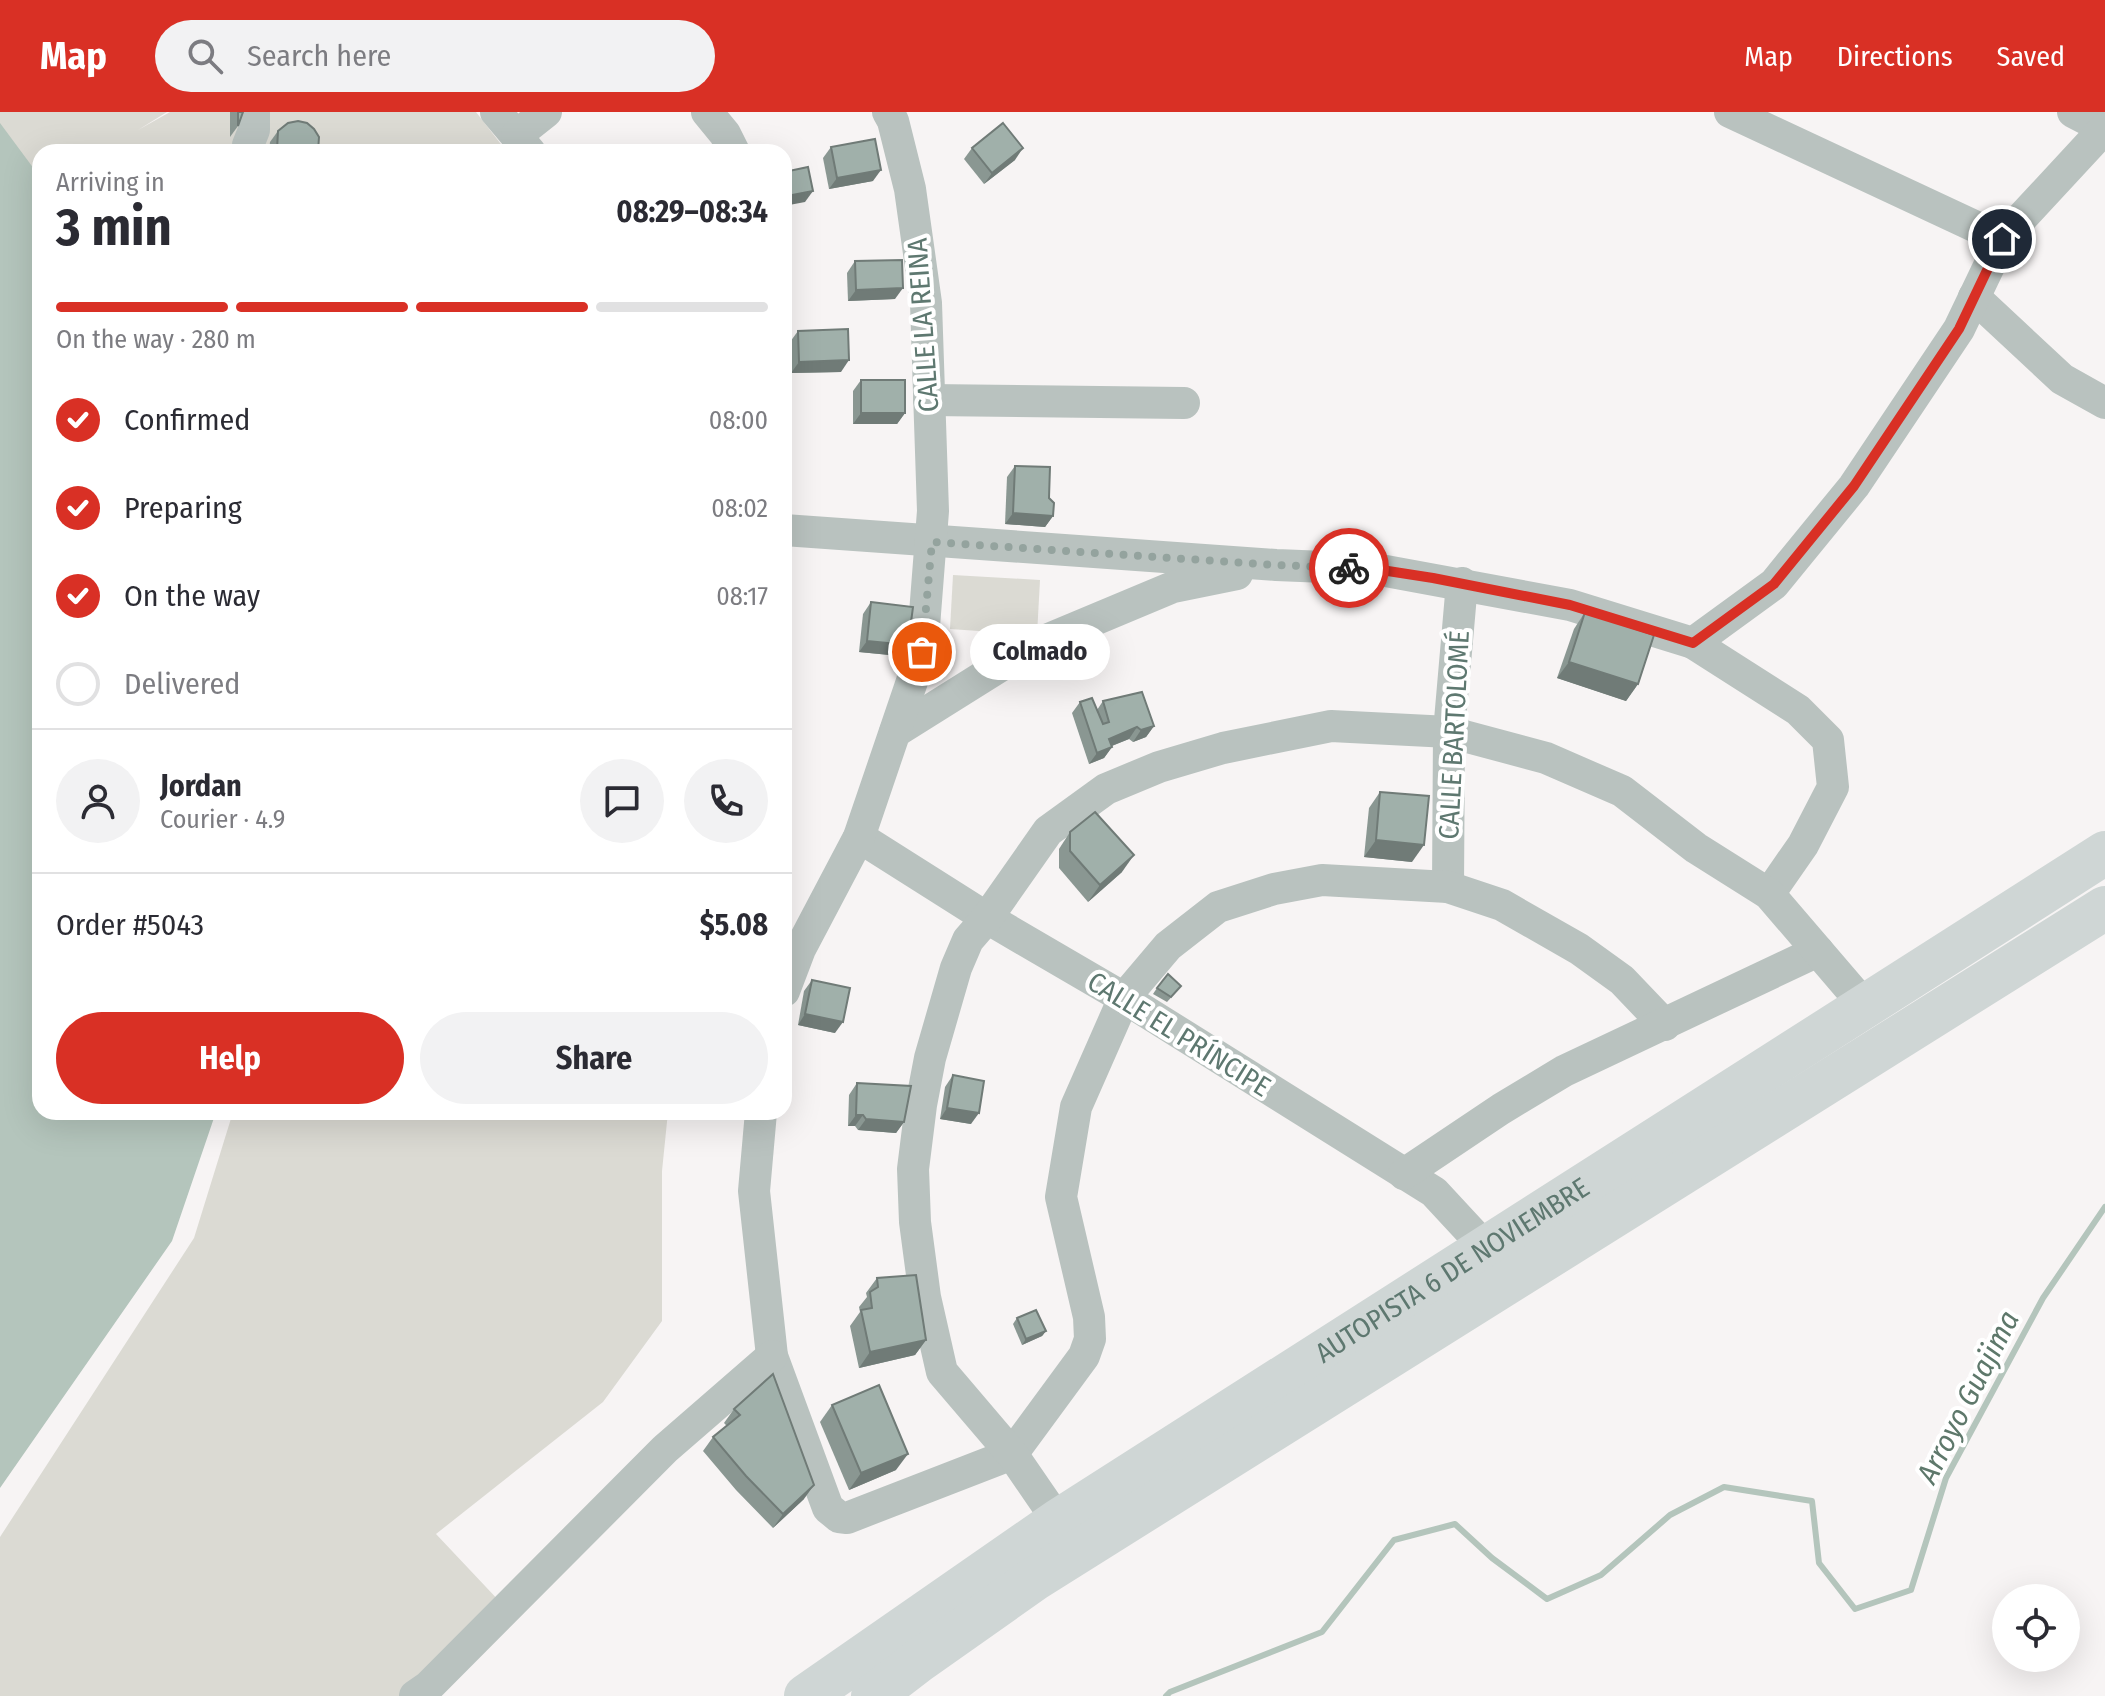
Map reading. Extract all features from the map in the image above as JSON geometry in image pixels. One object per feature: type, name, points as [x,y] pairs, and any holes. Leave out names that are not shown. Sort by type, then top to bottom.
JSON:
[{"type":"highway","name":"AUTOPISTA 6 DE NOVIEMBRE","points":[[806,1696],[1058,1521],[2105,853]]},
{"type":"highway","name":"AUTOPISTA 6 DE NOVIEMBRE","points":[[873,1696],[1036,1578],[2105,908]]},
{"type":"street","points":[[248,144],[254,130],[254,112]]},
{"type":"street","points":[[515,133],[546,112]]},
{"type":"street","points":[[707,112],[730,144]]},
{"type":"street","name":"CALLE LA REINA","points":[[792,970],[859,837],[922,652],[932,542],[926,303],[910,189],[888,112]]},
{"type":"street","points":[[1730,112],[2002,239]]},
{"type":"street","points":[[1693,643],[1774,584],[1854,486],[1959,329],[2002,239],[2105,128],[2073,112]]},
{"type":"street","points":[[1974,297],[2062,379],[2105,403]]},
{"type":"street","points":[[929,400],[1184,403]]},
{"type":"street","points":[[792,531],[1276,565],[1375,569],[1570,605],[1693,643],[1798,710],[1828,740],[1833,787],[1803,845],[1769,894]]},
{"type":"street","points":[[895,732],[1047,639],[1173,587],[1276,565]]},
{"type":"street","name":"CALLE BARTOLOMÉ","points":[[1448,887],[1449,732],[1462,583]]},
{"type":"street","points":[[1058,1521],[1012,1454],[942,1372],[925,1297],[915,1222],[913,1169],[930,1058],[956,968],[968,940],[1048,831],[1106,789],[1159,767],[1223,748],[1331,726],[1449,732],[1546,758],[1622,791],[1696,848],[1769,894],[1865,1006]]},
{"type":"street","name":"CALLE EL PRÍNCIPE","points":[[859,837],[1434,1192],[1485,1247]]},
{"type":"street","points":[[760,1120],[754,1191],[772,1356],[828,1508],[839,1517],[847,1518],[1012,1454],[1084,1356],[1090,1339],[1089,1317],[1061,1197],[1076,1107],[1124,998],[1168,946],[1218,907],[1274,889],[1322,880],[1448,887],[1502,905],[1579,949],[1622,980],[1665,1025]]},
{"type":"street","points":[[1404,1174],[1564,1071],[1818,951]]},
{"type":"street","points":[[426,1693],[665,1449],[772,1356]]},
{"type":"shaded area","points":[[0,112],[167,112],[138,130],[170,112],[476,112],[501,144],[32,144],[32,167],[0,127]]},
{"type":"shaded area","points":[[0,123],[32,166],[32,1120],[213,1120],[172,1241],[0,1488]]},
{"type":"shaded area","points":[[953,575],[1040,580],[1037,635],[950,629]]},
{"type":"shaded area","points":[[231,1120],[667,1120],[662,1171],[662,1321],[603,1402],[436,1534],[502,1604],[415,1696],[0,1696],[0,1537],[194,1238]]},
{"type":"building","points":[[288,123],[307,123],[319,137],[319,144],[277,144],[278,131]]},
{"type":"building","points":[[1003,123],[1023,148],[992,173],[972,148]]},
{"type":"building","points":[[875,139],[881,170],[837,178],[831,147]]},
{"type":"building","points":[[808,167],[813,191],[792,195],[792,170]]},
{"type":"building","points":[[902,260],[903,288],[856,290],[855,261]]},
{"type":"building","points":[[848,329],[849,360],[799,362],[798,331]]},
{"type":"building","points":[[861,380],[905,380],[905,413],[861,413]]},
{"type":"building","points":[[1015,466],[1050,467],[1049,498],[1054,503],[1053,516],[1013,513]]},
{"type":"building","points":[[871,602],[913,607],[908,645],[867,641]]},
{"type":"building","points":[[1585,612],[1654,635],[1638,684],[1569,662]]},
{"type":"building","points":[[1142,692],[1154,726],[1141,730],[1137,727],[1109,739],[1112,747],[1097,753],[1080,702],[1092,698],[1103,724],[1109,722],[1103,701]]},
{"type":"building","points":[[1380,792],[1429,796],[1424,845],[1376,840]]},
{"type":"building","points":[[1095,812],[1134,855],[1100,885],[1070,851],[1070,832]]},
{"type":"building","points":[[1168,974],[1181,986],[1171,997],[1157,988]]},
{"type":"building","points":[[812,980],[850,988],[843,1022],[805,1014]]},
{"type":"building","points":[[953,1075],[984,1081],[979,1113],[947,1108]]},
{"type":"building","points":[[857,1083],[911,1086],[904,1122],[866,1119],[863,1115],[856,1115]]},
{"type":"building","points":[[916,1275],[926,1340],[870,1352],[861,1310],[872,1308],[870,1292],[878,1287],[877,1278]]},
{"type":"building","points":[[1036,1310],[1046,1331],[1026,1339],[1017,1318]]},
{"type":"building","points":[[773,1374],[814,1485],[783,1514],[713,1437],[740,1415],[734,1409]]},
{"type":"building","points":[[879,1385],[908,1454],[861,1473],[832,1405]]},
{"type":"waterway","name":"Arroyo Guajima","points":[[1166,1696],[1322,1632],[1394,1540],[1455,1524],[1492,1558],[1547,1599],[1601,1575],[1670,1515],[1724,1487],[1812,1501],[1819,1563],[1855,1609],[1911,1590],[1946,1478],[2043,1298],[2105,1207]]},
{"type":"way so far","points":[[922,652],[932,542],[1349,568]]},
{"type":"place","name":"Colmado","points":[[922,652]]},
{"type":"route","points":[[1349,568],[1433,578],[1570,605],[1693,643],[1774,584],[1854,486],[1959,329],[2002,239]]}]
